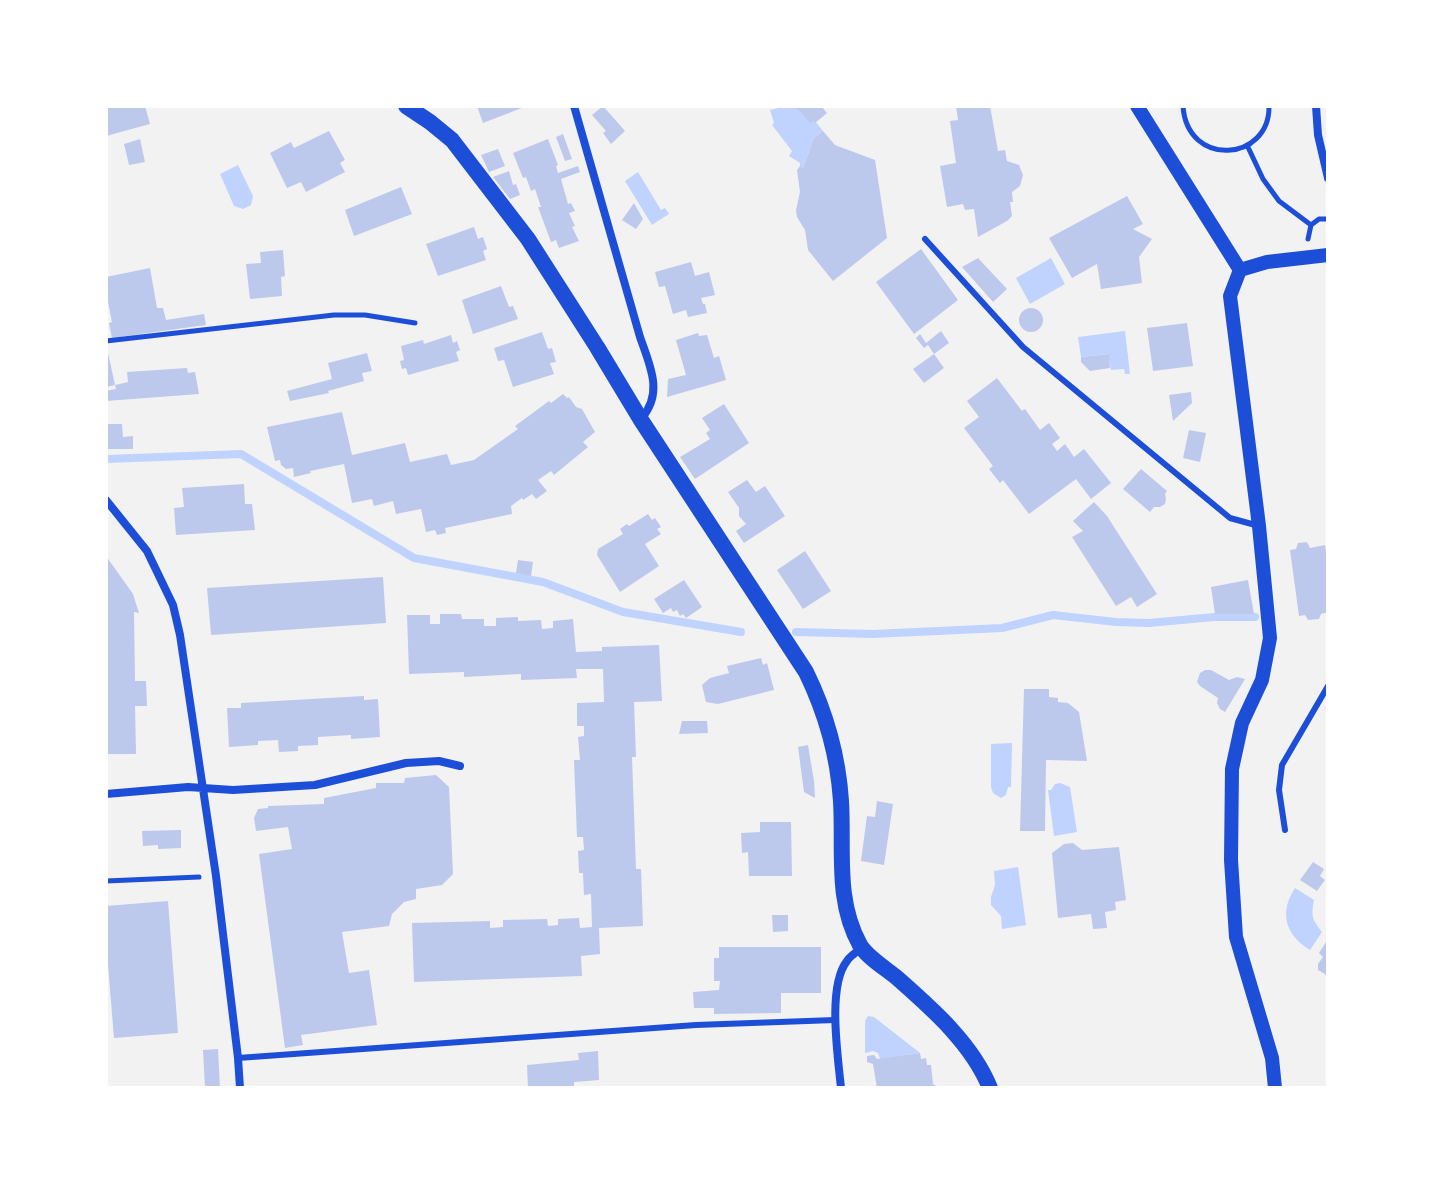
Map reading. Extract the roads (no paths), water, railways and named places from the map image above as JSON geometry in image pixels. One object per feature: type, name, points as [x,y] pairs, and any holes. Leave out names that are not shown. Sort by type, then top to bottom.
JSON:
[{"type":"main road","points":[[406,106],[452,140],[528,239],[641,420],[806,672],[829,728],[836,760],[841,800],[842,887],[847,915],[861,948],[954,1031],[985,1075],[990,1088]]},
{"type":"street","points":[[574,106],[652,370],[654,392],[649,410],[641,420]]},
{"type":"street","points":[[1137,106],[1240,270]]},
{"type":"street","points":[[1316,106],[1318,135],[1328,178]]},
{"type":"street","points":[[1240,270],[1267,262],[1328,255]]},
{"type":"street","points":[[1240,270],[1230,296],[1270,638],[1262,680],[1242,723],[1232,769],[1231,860],[1236,937],[1272,1058],[1275,1088]]},
{"type":"street","points":[[106,500],[147,551],[173,605],[180,635],[216,876],[240,1088]]},
{"type":"street","points":[[106,794],[188,787],[233,790],[315,785],[406,763],[439,761],[460,766]]},
{"type":"street","points":[[841,1088],[835,1020],[839,976],[846,961],[861,948]]},
{"type":"lane","points":[[925,239],[1023,347],[1230,518],[1259,526]]},
{"type":"lane","points":[[1285,830],[1279,790],[1282,765],[1328,686]]},
{"type":"lane","points":[[238,1058],[696,1025],[835,1020]]},
{"type":"water","points":[[803,106],[823,131],[814,138],[803,168],[789,156],[792,151],[772,125],[770,110]]},
{"type":"water","points":[[238,165],[253,196],[251,205],[243,209],[234,206],[220,174]]},
{"type":"water","points":[[638,172],[661,210],[665,208],[669,214],[652,225],[625,181]]},
{"type":"water","points":[[1051,258],[1065,284],[1030,304],[1016,278]]},
{"type":"water","points":[[1125,331],[1130,374],[1125,374],[1124,369],[1111,370],[1108,354],[1081,357],[1078,337]]},
{"type":"water","points":[[1012,743],[1011,787],[1001,798],[993,793],[991,787],[991,744]]},
{"type":"water","points":[[1060,783],[1070,787],[1077,832],[1054,836],[1048,790]]},
{"type":"water","points":[[1018,867],[1026,925],[1002,929],[1001,916],[991,905],[994,871]]},
{"type":"water","points":[[1295,888],[1314,900],[1313,917],[1322,932],[1310,950],[1295,937],[1287,922],[1287,906]]},
{"type":"water","points":[[868,1016],[874,1017],[920,1053],[880,1059],[878,1053],[873,1051],[865,1053],[865,1021]]},
{"type":"waterway","points":[[106,459],[241,454],[414,558],[543,582],[623,612],[741,632]]},
{"type":"waterway","points":[[796,632],[873,634],[1002,628],[1053,615],[1149,623],[1255,617]]}]
